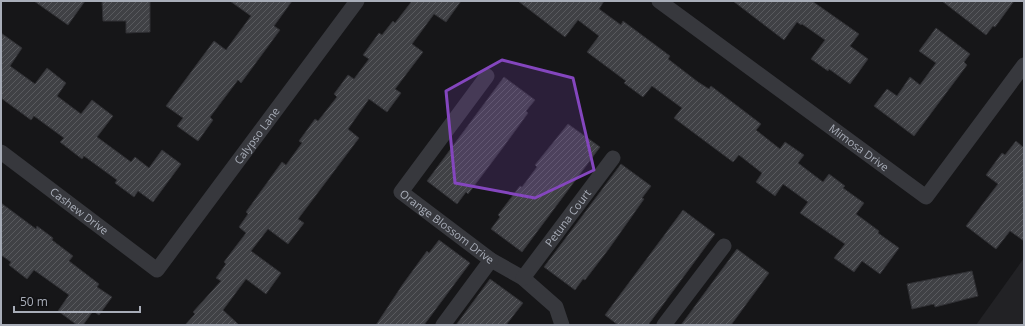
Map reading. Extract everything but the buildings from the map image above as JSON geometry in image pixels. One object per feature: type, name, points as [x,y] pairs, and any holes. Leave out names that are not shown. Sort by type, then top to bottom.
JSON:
[{"type":"street","name":"Calypso Lane","points":[[157,270],[357,1]]},
{"type":"street","name":"Mimosa Drive","points":[[659,1],[926,197],[1024,65]]},
{"type":"street","name":"Orange Blossom Drive","points":[[487,76],[401,192],[491,260],[523,278],[556,308],[562,325]]},
{"type":"street","name":"Cashew Drive","points":[[1,152],[157,270]]},
{"type":"street","name":"Petuna Court","points":[[523,278],[613,158]]},
{"type":"street","points":[[664,325],[724,246]]},
{"type":"street","points":[[443,325],[491,260]]},
{"type":"highlighted area","points":[[502,60],[573,78],[594,170],[535,198],[455,183],[446,91]]},
{"type":"shaded area","points":[[1024,258],[1024,325],[976,325]]}]
